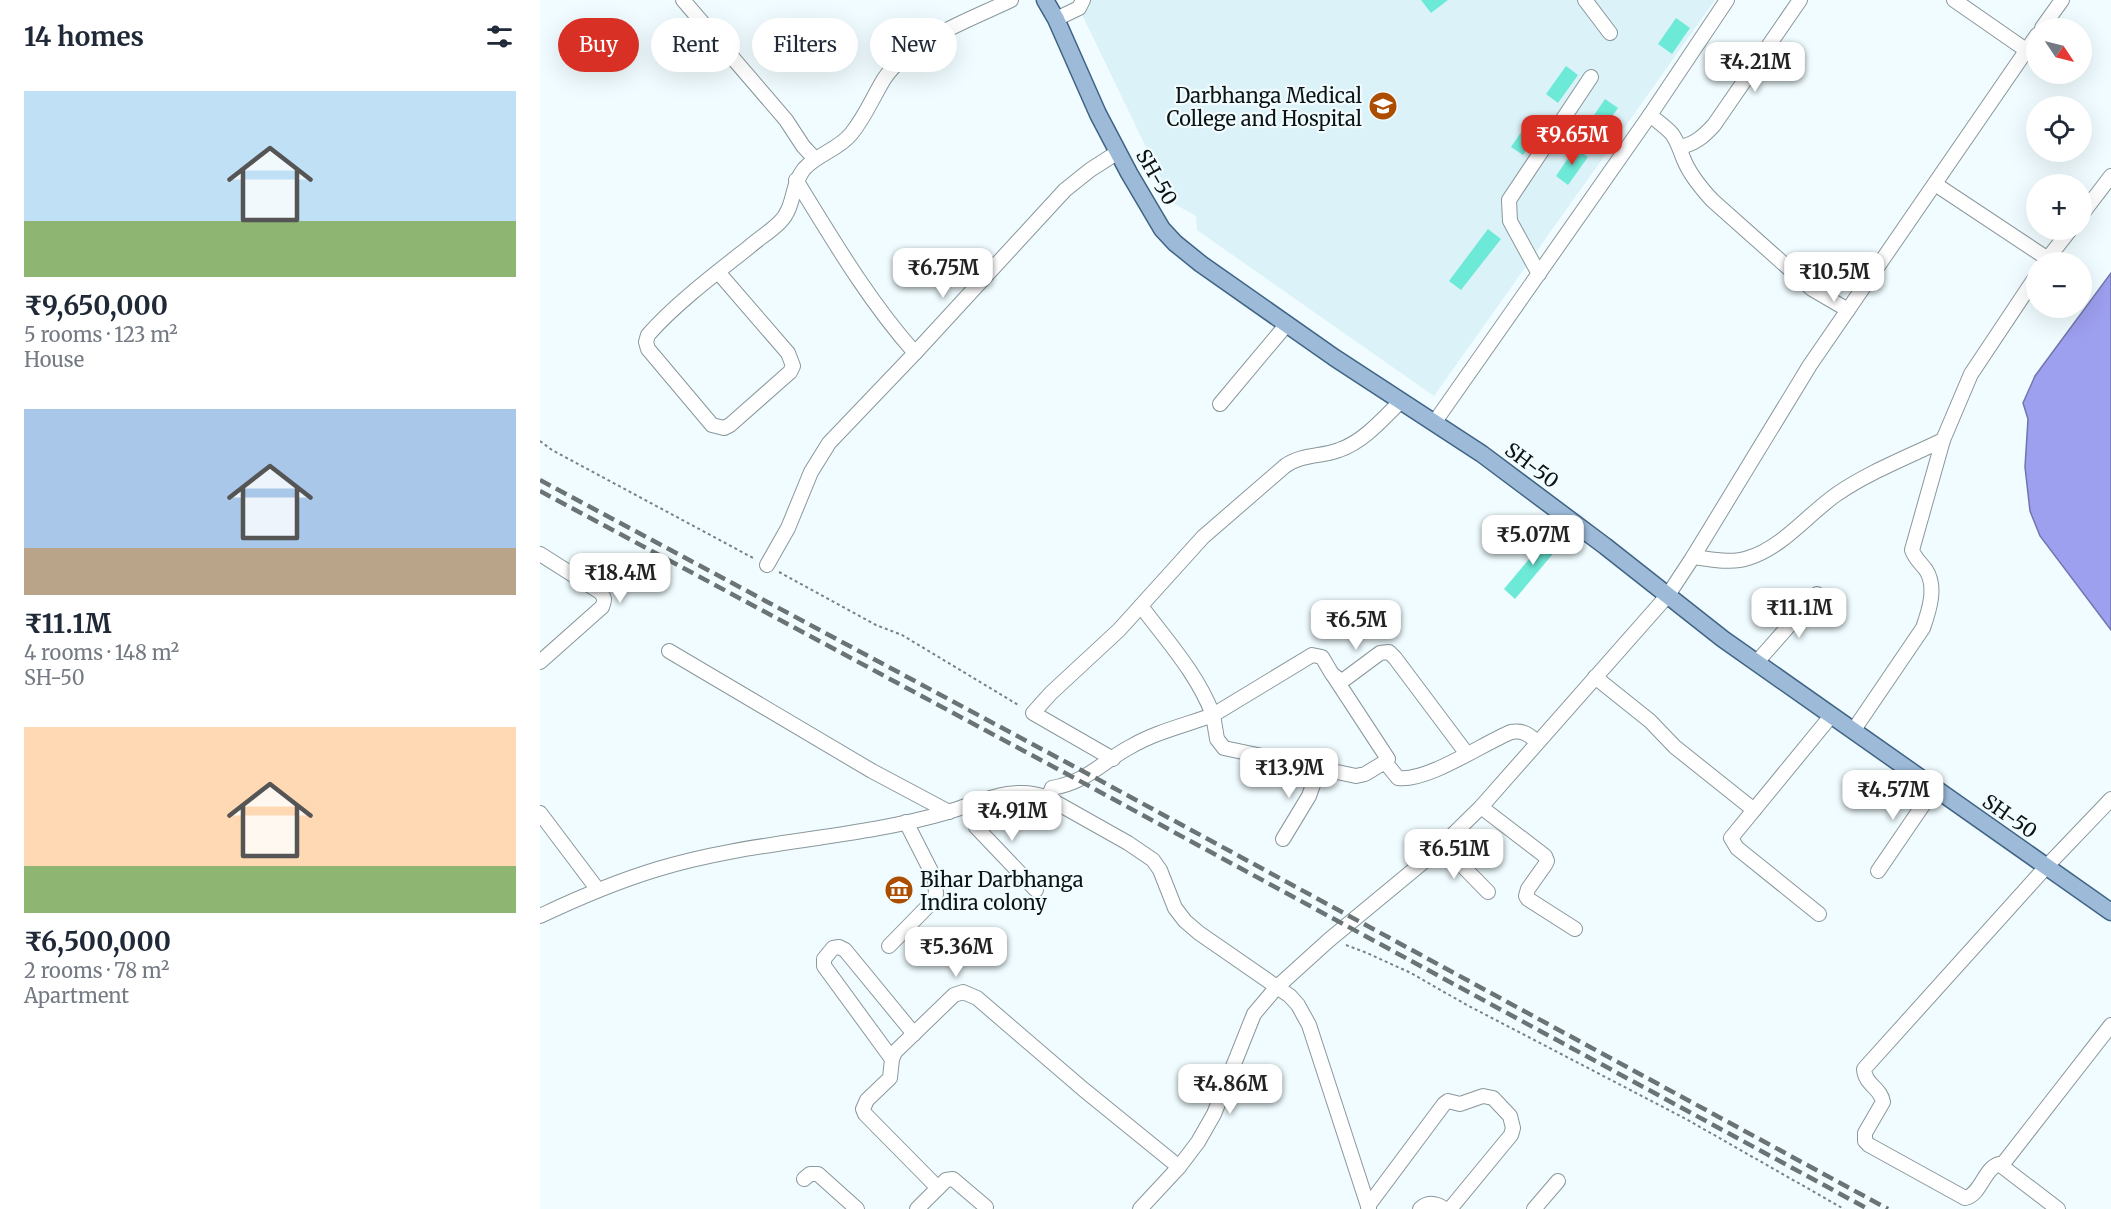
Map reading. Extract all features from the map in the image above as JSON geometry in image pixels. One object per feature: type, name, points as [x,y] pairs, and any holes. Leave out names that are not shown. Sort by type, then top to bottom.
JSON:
[{"type":"main road","name":"SH-50","points":[[1045,0],[1118,152],[1162,229],[1175,243],[1287,324],[1482,454],[1723,639],[2111,912]]},
{"type":"street","points":[[683,0],[786,120],[815,159]]},
{"type":"street","points":[[717,272],[788,353],[793,366],[790,372],[724,428],[712,425],[648,349],[646,342],[648,335],[717,272],[780,222],[788,212],[796,180],[805,168],[850,136],[870,108],[885,79],[905,56],[929,40],[1011,0]]},
{"type":"street","points":[[1056,20],[1078,8],[1083,0]]},
{"type":"street","points":[[1585,0],[1610,33]]},
{"type":"street","points":[[1434,423],[1650,115],[1727,0]]},
{"type":"street","points":[[1680,147],[1691,145],[1714,125],[1800,0]]},
{"type":"street","points":[[1140,1209],[1179,1167],[1198,1142],[1214,1114],[1254,1014],[1275,988],[1442,845],[1481,807],[1668,595],[1810,365],[2026,50],[1954,0]]},
{"type":"street","points":[[2049,18],[2062,0]]},
{"type":"street","points":[[1539,274],[1510,221],[1509,200],[1591,77]]},
{"type":"street","points":[[1650,115],[1671,133],[1692,175],[1712,200],[1812,289],[1848,310]]},
{"type":"street","points":[[767,566],[788,528],[811,472],[829,443],[1065,190],[1118,152]]},
{"type":"street","points":[[2092,201],[2111,176]]},
{"type":"street","points":[[796,180],[862,288],[915,353]]},
{"type":"street","points":[[1935,184],[2034,252]]},
{"type":"street","points":[[1853,731],[1923,628],[1931,594],[1928,573],[1915,558],[1912,550],[1943,440],[1971,374],[2026,292]]},
{"type":"street","points":[[1220,404],[1287,324]]},
{"type":"street","points":[[1113,759],[1033,713],[1051,693],[1119,630],[1203,537],[1285,466],[1300,458],[1339,450],[1349,445],[1375,427],[1401,401]]},
{"type":"street","points":[[1693,557],[1731,561],[1761,552],[1779,541],[1853,484],[1943,440]]},
{"type":"street","points":[[540,554],[600,592],[605,601],[602,607],[540,662]]},
{"type":"street","points":[[1756,663],[1817,594]]},
{"type":"street","points":[[1141,606],[1192,673],[1207,698],[1213,714],[1217,739],[1224,748],[1356,776],[1365,774],[1385,762],[1395,777],[1401,779],[1431,770],[1501,736],[1521,730],[1537,742]]},
{"type":"street","points":[[669,651],[872,771],[949,812]]},
{"type":"street","points":[[1332,674],[1340,680],[1345,679],[1380,653],[1389,652],[1467,754]]},
{"type":"street","points":[[1048,798],[1052,788],[1067,785],[1090,775],[1146,738],[1213,714],[1312,655],[1322,657],[1388,759]]},
{"type":"street","points":[[1595,677],[1650,721],[1675,747],[1754,810]]},
{"type":"street","points":[[1819,915],[1733,843],[1731,838],[1831,716]]},
{"type":"street","points":[[1283,839],[1309,796],[1319,768]]},
{"type":"street","points":[[1878,871],[1934,789]]},
{"type":"street","points":[[540,915],[598,890],[658,869],[706,857],[906,822],[1020,792],[1035,793],[1128,843],[1154,860],[1175,908],[1185,921],[1275,988],[1290,996],[1298,1005],[1309,1025],[1368,1208]]},
{"type":"street","points":[[2058,1209],[2002,1165],[1996,1164],[1972,1196],[1965,1198],[1869,1145],[1865,1141],[1865,1133],[1883,1102],[1879,1092],[1866,1080],[1864,1069],[2046,867],[2111,799]]},
{"type":"street","points":[[971,804],[976,827],[1036,890]]},
{"type":"street","points":[[1481,807],[1545,856],[1547,861],[1528,889],[1526,896],[1575,928]]},
{"type":"street","points":[[540,813],[598,890]]},
{"type":"street","points":[[889,946],[933,901],[936,894],[935,879],[906,822]]},
{"type":"street","points":[[1442,845],[1488,892]]},
{"type":"street","points":[[892,1059],[824,966],[824,959],[833,948],[839,947],[844,950],[914,1034]]},
{"type":"street","points":[[938,1188],[865,1114],[863,1109],[867,1101],[890,1078],[895,1053],[954,995],[963,992],[977,998],[1179,1167]]},
{"type":"street","points":[[2002,1165],[2111,1025]]},
{"type":"street","points":[[1368,1208],[1444,1104],[1448,1101],[1460,1104],[1488,1096],[1493,1098],[1510,1116],[1513,1128],[1511,1135],[1450,1209]]},
{"type":"street","points":[[804,1179],[810,1174],[818,1174],[857,1209]]},
{"type":"street","points":[[917,1209],[946,1180],[953,1179],[986,1207]]},
{"type":"street","points":[[1534,1209],[1558,1181]]},
{"type":"street","points":[[1420,1209],[1432,1203],[1445,1209]]},
{"type":"path","points":[[540,441],[552,450],[876,625],[902,636],[1033,713]]},
{"type":"path","points":[[1329,940],[1367,953],[1411,973],[1465,1004],[1686,1119],[1844,1209]]},
{"type":"shaded area","name":"Darbhanga Medical College and Hospital","points":[[1075,0],[1715,0],[1434,396],[1197,230],[1196,216],[1173,203]]},
{"type":"water","points":[[2111,273],[2111,630],[2040,536],[2030,511],[2025,467],[2028,419],[2023,403],[2035,376],[2078,318],[2092,318],[2092,299]]},
{"type":"building","points":[[1421,0],[1448,0],[1431,13]]},
{"type":"building","points":[[1676,18],[1690,28],[1672,54],[1658,44]]},
{"type":"building","points":[[1566,66],[1578,75],[1558,103],[1546,94]]},
{"type":"building","points":[[1605,99],[1618,108],[1598,136],[1586,127]]},
{"type":"building","points":[[1530,119],[1543,127],[1523,155],[1511,147]]},
{"type":"building","points":[[1575,148],[1588,157],[1568,185],[1556,176]]},
{"type":"building","points":[[1488,229],[1501,239],[1461,290],[1449,281]]},
{"type":"building","points":[[1551,533],[1562,543],[1515,599],[1504,589]]},
{"type":"railway","points":[[540,480],[1090,775],[1888,1209]]},
{"type":"railway","points":[[540,491],[1868,1209]]},
{"type":"place","name":"Darbhanga Medical College and Hospital","points":[[1383,106]]},
{"type":"place","name":"Bihar Darbhanga Indira colony","points":[[899,890]]}]
